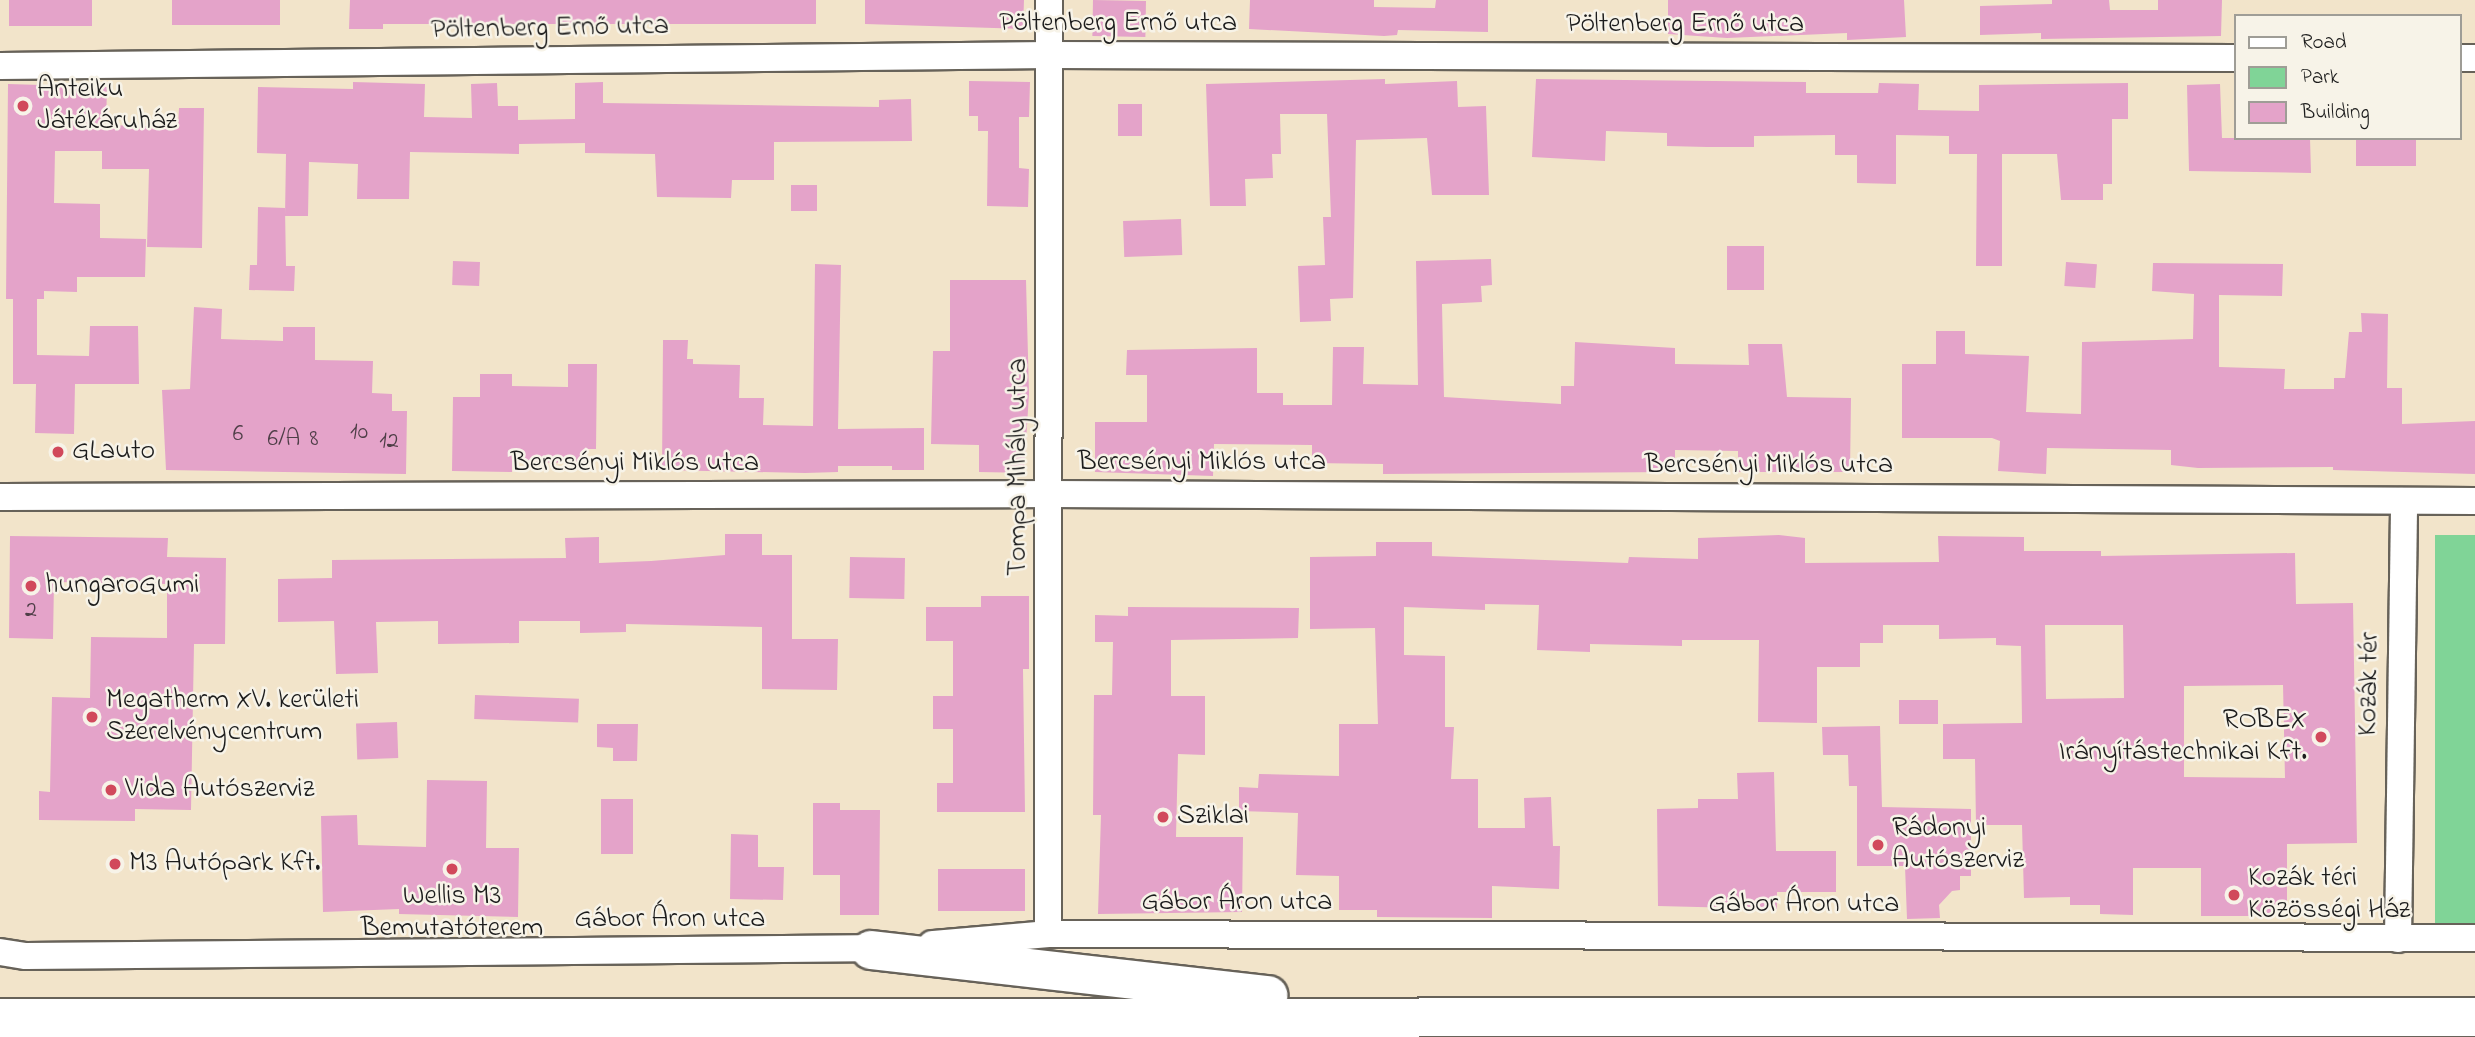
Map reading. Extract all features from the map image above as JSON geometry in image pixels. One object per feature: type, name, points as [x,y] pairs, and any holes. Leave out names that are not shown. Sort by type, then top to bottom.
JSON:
[{"type":"main road","points":[[871,950],[1437,1015]]},
{"type":"main road","points":[[0,1018],[619,1015],[2475,1017]]},
{"type":"street","name":"Tompa Mihály utca","points":[[1048,934],[1051,494],[1049,0]]},
{"type":"street","name":"Pöltenberg Ernő utca","points":[[0,66],[1048,55],[2234,58]]},
{"type":"street","name":"Bercsényi Miklós utca","points":[[0,497],[1051,494],[2404,501]]},
{"type":"street","points":[[2404,501],[2475,501]]},
{"type":"street","name":"Kozák tér","points":[[2398,939],[2404,501]]},
{"type":"street","name":"Gábor Áron utca","points":[[0,952],[26,956],[871,950],[1048,934],[2475,939]]},
{"type":"green space","points":[[2435,535],[2475,535],[2475,923],[2435,923]]},
{"type":"building","points":[[9,0],[92,0],[92,26],[9,26]]},
{"type":"building","points":[[172,0],[280,0],[280,25],[172,25]]},
{"type":"building","points":[[350,0],[816,0],[816,24],[383,24],[383,29],[349,29]]},
{"type":"building","points":[[865,0],[1024,0],[1023,29],[865,24]]},
{"type":"building","points":[[1093,0],[1146,1],[1145,37],[1092,36]]},
{"type":"building","points":[[1250,0],[1374,0],[1374,7],[1435,8],[1436,0],[1488,0],[1488,32],[1398,30],[1397,35],[1384,36],[1249,29]]},
{"type":"building","points":[[1668,0],[1904,0],[1906,37],[1847,40],[1847,33],[1727,38],[1668,34]]},
{"type":"building","points":[[2052,0],[2109,0],[2110,10],[2158,10],[2158,0],[2222,0],[2221,36],[2041,39],[2041,33],[1980,35],[1980,6],[2052,4]]},
{"type":"building","points":[[1385,79],[1385,84],[1457,81],[1458,107],[1486,106],[1489,195],[1432,195],[1427,138],[1356,140],[1353,298],[1330,299],[1331,321],[1300,322],[1298,266],[1325,265],[1323,217],[1331,217],[1327,114],[1280,114],[1281,154],[1272,154],[1273,178],[1245,179],[1246,206],[1210,206],[1206,84]]},
{"type":"building","points":[[1536,79],[1806,82],[1806,93],[1878,93],[1879,83],[1919,84],[1918,110],[1979,111],[1979,85],[2128,83],[2128,119],[2112,119],[2112,184],[2103,184],[2103,200],[2061,200],[2057,154],[2002,154],[2002,266],[1976,266],[1977,154],[1949,154],[1949,136],[1896,135],[1896,184],[1857,183],[1857,155],[1835,155],[1835,135],[1754,136],[1754,147],[1707,147],[1667,146],[1667,133],[1606,131],[1605,161],[1532,157]]},
{"type":"building","points":[[969,81],[1030,82],[1029,117],[1019,117],[1019,168],[1029,169],[1028,207],[987,206],[988,131],[978,131],[978,116],[969,116]]},
{"type":"building","points":[[353,82],[425,84],[424,117],[472,118],[471,84],[497,83],[498,106],[518,106],[518,120],[575,119],[575,83],[603,82],[603,103],[879,107],[879,100],[911,99],[912,141],[774,142],[774,180],[732,180],[731,198],[657,197],[655,154],[585,153],[585,143],[519,144],[519,154],[410,152],[409,199],[357,199],[358,164],[309,162],[308,216],[285,216],[286,154],[257,153],[258,87],[353,89]]},
{"type":"building","points":[[8,84],[107,87],[106,125],[178,127],[179,108],[204,108],[202,248],[147,247],[149,169],[102,169],[102,151],[55,151],[54,203],[100,204],[100,238],[146,239],[145,277],[77,277],[77,292],[44,291],[44,299],[37,299],[37,355],[89,356],[90,326],[138,326],[139,384],[75,384],[74,434],[35,433],[36,384],[13,384],[13,299],[6,299]]},
{"type":"building","points":[[2220,84],[2222,138],[2310,140],[2311,173],[2189,171],[2187,85]]},
{"type":"building","points":[[1118,104],[1142,104],[1142,136],[1118,136]]},
{"type":"building","points":[[2356,140],[2416,140],[2416,166],[2356,166]]},
{"type":"building","points":[[791,185],[817,185],[817,211],[791,211]]},
{"type":"building","points":[[258,207],[285,208],[286,266],[295,266],[294,291],[249,290],[250,265],[257,265]]},
{"type":"building","points":[[1181,219],[1182,255],[1124,257],[1123,221]]},
{"type":"building","points":[[1727,246],[1764,246],[1764,290],[1727,290]]},
{"type":"building","points":[[1491,259],[1492,285],[1481,286],[1482,302],[1442,304],[1444,397],[1561,404],[1561,386],[1574,386],[1575,342],[1675,348],[1675,364],[1749,365],[1748,344],[1782,344],[1787,397],[1851,398],[1850,472],[1738,472],[1738,451],[1675,450],[1675,472],[1383,474],[1383,464],[1312,463],[1312,445],[1214,444],[1213,476],[1095,472],[1095,422],[1147,422],[1147,375],[1126,375],[1127,350],[1257,348],[1257,393],[1283,393],[1283,405],[1332,405],[1333,347],[1364,347],[1363,384],[1418,385],[1416,261]]},
{"type":"building","points":[[453,261],[480,262],[479,286],[452,285]]},
{"type":"building","points":[[2066,262],[2097,264],[2095,288],[2064,286]]},
{"type":"building","points":[[2153,263],[2283,264],[2282,296],[2219,295],[2219,367],[2285,369],[2284,389],[2334,389],[2334,378],[2345,378],[2349,332],[2362,332],[2361,313],[2388,314],[2387,388],[2402,388],[2402,424],[2475,421],[2475,474],[2333,470],[2333,467],[2198,468],[2171,465],[2171,450],[2047,448],[2046,474],[1998,471],[2000,441],[1992,438],[1902,438],[1902,364],[1936,364],[1936,331],[1965,331],[1965,354],[2029,356],[2026,412],[2081,414],[2082,342],[2193,339],[2194,294],[2152,291]]},
{"type":"building","points":[[815,264],[841,265],[838,429],[924,428],[924,470],[892,470],[892,466],[838,466],[838,472],[805,473],[662,470],[663,340],[688,340],[687,359],[693,359],[693,364],[740,365],[739,398],[764,398],[763,425],[813,426]]},
{"type":"building","points":[[950,280],[1026,280],[1029,394],[1024,473],[979,472],[979,445],[931,444],[933,351],[950,351]]},
{"type":"building","points":[[194,307],[222,309],[221,339],[283,341],[283,327],[315,327],[315,360],[373,361],[372,393],[392,394],[392,411],[407,411],[406,474],[166,470],[162,390],[190,389]]},
{"type":"building","points":[[568,364],[597,364],[596,449],[585,449],[585,463],[512,462],[512,472],[452,471],[453,397],[480,397],[480,374],[512,374],[512,386],[568,387]]},
{"type":"building","points":[[725,534],[762,534],[762,555],[792,555],[792,639],[838,639],[837,690],[762,689],[762,627],[626,624],[626,632],[580,633],[580,621],[519,621],[519,643],[438,644],[438,621],[376,622],[378,673],[336,674],[334,621],[278,622],[278,579],[332,578],[332,560],[566,558],[565,538],[599,537],[599,563],[651,561],[725,555]]},
{"type":"building","points":[[1779,535],[1805,538],[1805,563],[1939,562],[1938,536],[2024,537],[2024,551],[2101,551],[2101,556],[2295,553],[2296,604],[2353,603],[2357,843],[2287,844],[2287,916],[2201,916],[2201,868],[2133,868],[2133,915],[2100,914],[2100,905],[2070,905],[2070,897],[2024,898],[2022,825],[1976,825],[1975,759],[1943,759],[1943,724],[2022,723],[2021,646],[1996,645],[1996,638],[1939,639],[1939,625],[1883,625],[1883,643],[1860,643],[1860,667],[1817,667],[1817,723],[1758,722],[1759,640],[1682,640],[1682,646],[1590,644],[1590,652],[1537,650],[1539,605],[1485,604],[1485,610],[1404,607],[1404,655],[1445,656],[1445,727],[1454,727],[1451,779],[1478,779],[1478,828],[1525,828],[1524,798],[1551,797],[1553,846],[1560,846],[1559,889],[1492,886],[1492,918],[1377,917],[1377,910],[1339,910],[1339,876],[1296,875],[1298,813],[1239,811],[1239,787],[1258,788],[1259,774],[1339,776],[1339,724],[1378,724],[1375,628],[1310,629],[1310,557],[1376,556],[1376,542],[1432,542],[1432,556],[1628,563],[1629,557],[1698,559],[1698,538]],"holes":[[[2045,625],[2123,625],[2124,698],[2046,699]],[[2283,685],[2285,778],[2184,777],[2184,686]]]},
{"type":"building","points":[[10,536],[168,538],[167,557],[226,558],[225,644],[194,644],[191,810],[135,809],[135,821],[39,820],[39,791],[50,792],[52,697],[90,698],[91,637],[167,638],[167,584],[54,582],[53,639],[9,638]]},
{"type":"building","points":[[850,557],[905,558],[904,599],[849,598]]},
{"type":"building","points":[[981,596],[1029,596],[1029,669],[1023,669],[1025,812],[937,812],[937,783],[953,783],[953,729],[933,729],[933,696],[953,696],[953,641],[926,641],[926,607],[981,607]]},
{"type":"building","points":[[1128,607],[1299,608],[1298,638],[1171,640],[1171,696],[1205,696],[1205,755],[1178,754],[1176,837],[1243,837],[1242,912],[1098,914],[1101,815],[1093,815],[1094,695],[1112,695],[1113,642],[1095,642],[1095,615],[1128,616]]},
{"type":"building","points":[[475,695],[579,699],[578,723],[474,719]]},
{"type":"building","points":[[1899,700],[1938,700],[1938,724],[1899,724]]},
{"type":"building","points":[[397,722],[398,758],[357,759],[356,723]]},
{"type":"building","points":[[597,724],[638,724],[637,761],[613,761],[613,748],[597,747]]},
{"type":"building","points":[[1880,726],[1882,807],[1971,809],[1971,876],[1960,876],[1960,890],[1952,891],[1939,905],[1940,918],[1907,919],[1905,866],[1857,866],[1857,786],[1849,786],[1848,755],[1823,755],[1822,727]]},
{"type":"building","points":[[1774,772],[1776,851],[1836,851],[1836,892],[1777,892],[1777,909],[1658,906],[1657,809],[1698,808],[1698,799],[1738,799],[1737,773]]},
{"type":"building","points":[[427,780],[487,781],[486,848],[519,848],[518,917],[399,914],[399,909],[323,912],[321,816],[357,815],[358,845],[426,847]]},
{"type":"building","points":[[601,799],[633,799],[633,854],[601,854]]},
{"type":"building","points":[[813,803],[840,803],[840,810],[880,810],[879,915],[840,915],[840,875],[813,875]]},
{"type":"building","points":[[731,834],[758,835],[758,867],[784,867],[783,900],[730,899]]},
{"type":"building","points":[[938,869],[1025,869],[1025,911],[938,911]]},
{"type":"place","name":"Anteiku Játékáruház","points":[[23,106]]},
{"type":"place","name":"GLauto","points":[[58,452]]},
{"type":"place","name":"hungaroGumi","points":[[31,586]]},
{"type":"place","name":"Megatherm XV. kerületi Szerelvénycentrum","points":[[92,717]]},
{"type":"place","name":"ROBEX Irányítástechnikai Kft.","points":[[2321,737]]},
{"type":"place","name":"Vida Autószerviz","points":[[111,790]]},
{"type":"place","name":"Sziklai","points":[[1163,817]]},
{"type":"place","name":"Rádonyi Autószerviz","points":[[1878,845]]},
{"type":"place","name":"M3 Autópark Kft.","points":[[115,864]]},
{"type":"place","name":"Wellis M3 Bemutatóterem","points":[[452,869]]},
{"type":"place","name":"Kozák téri Közösségi Ház","points":[[2234,895]]}]
